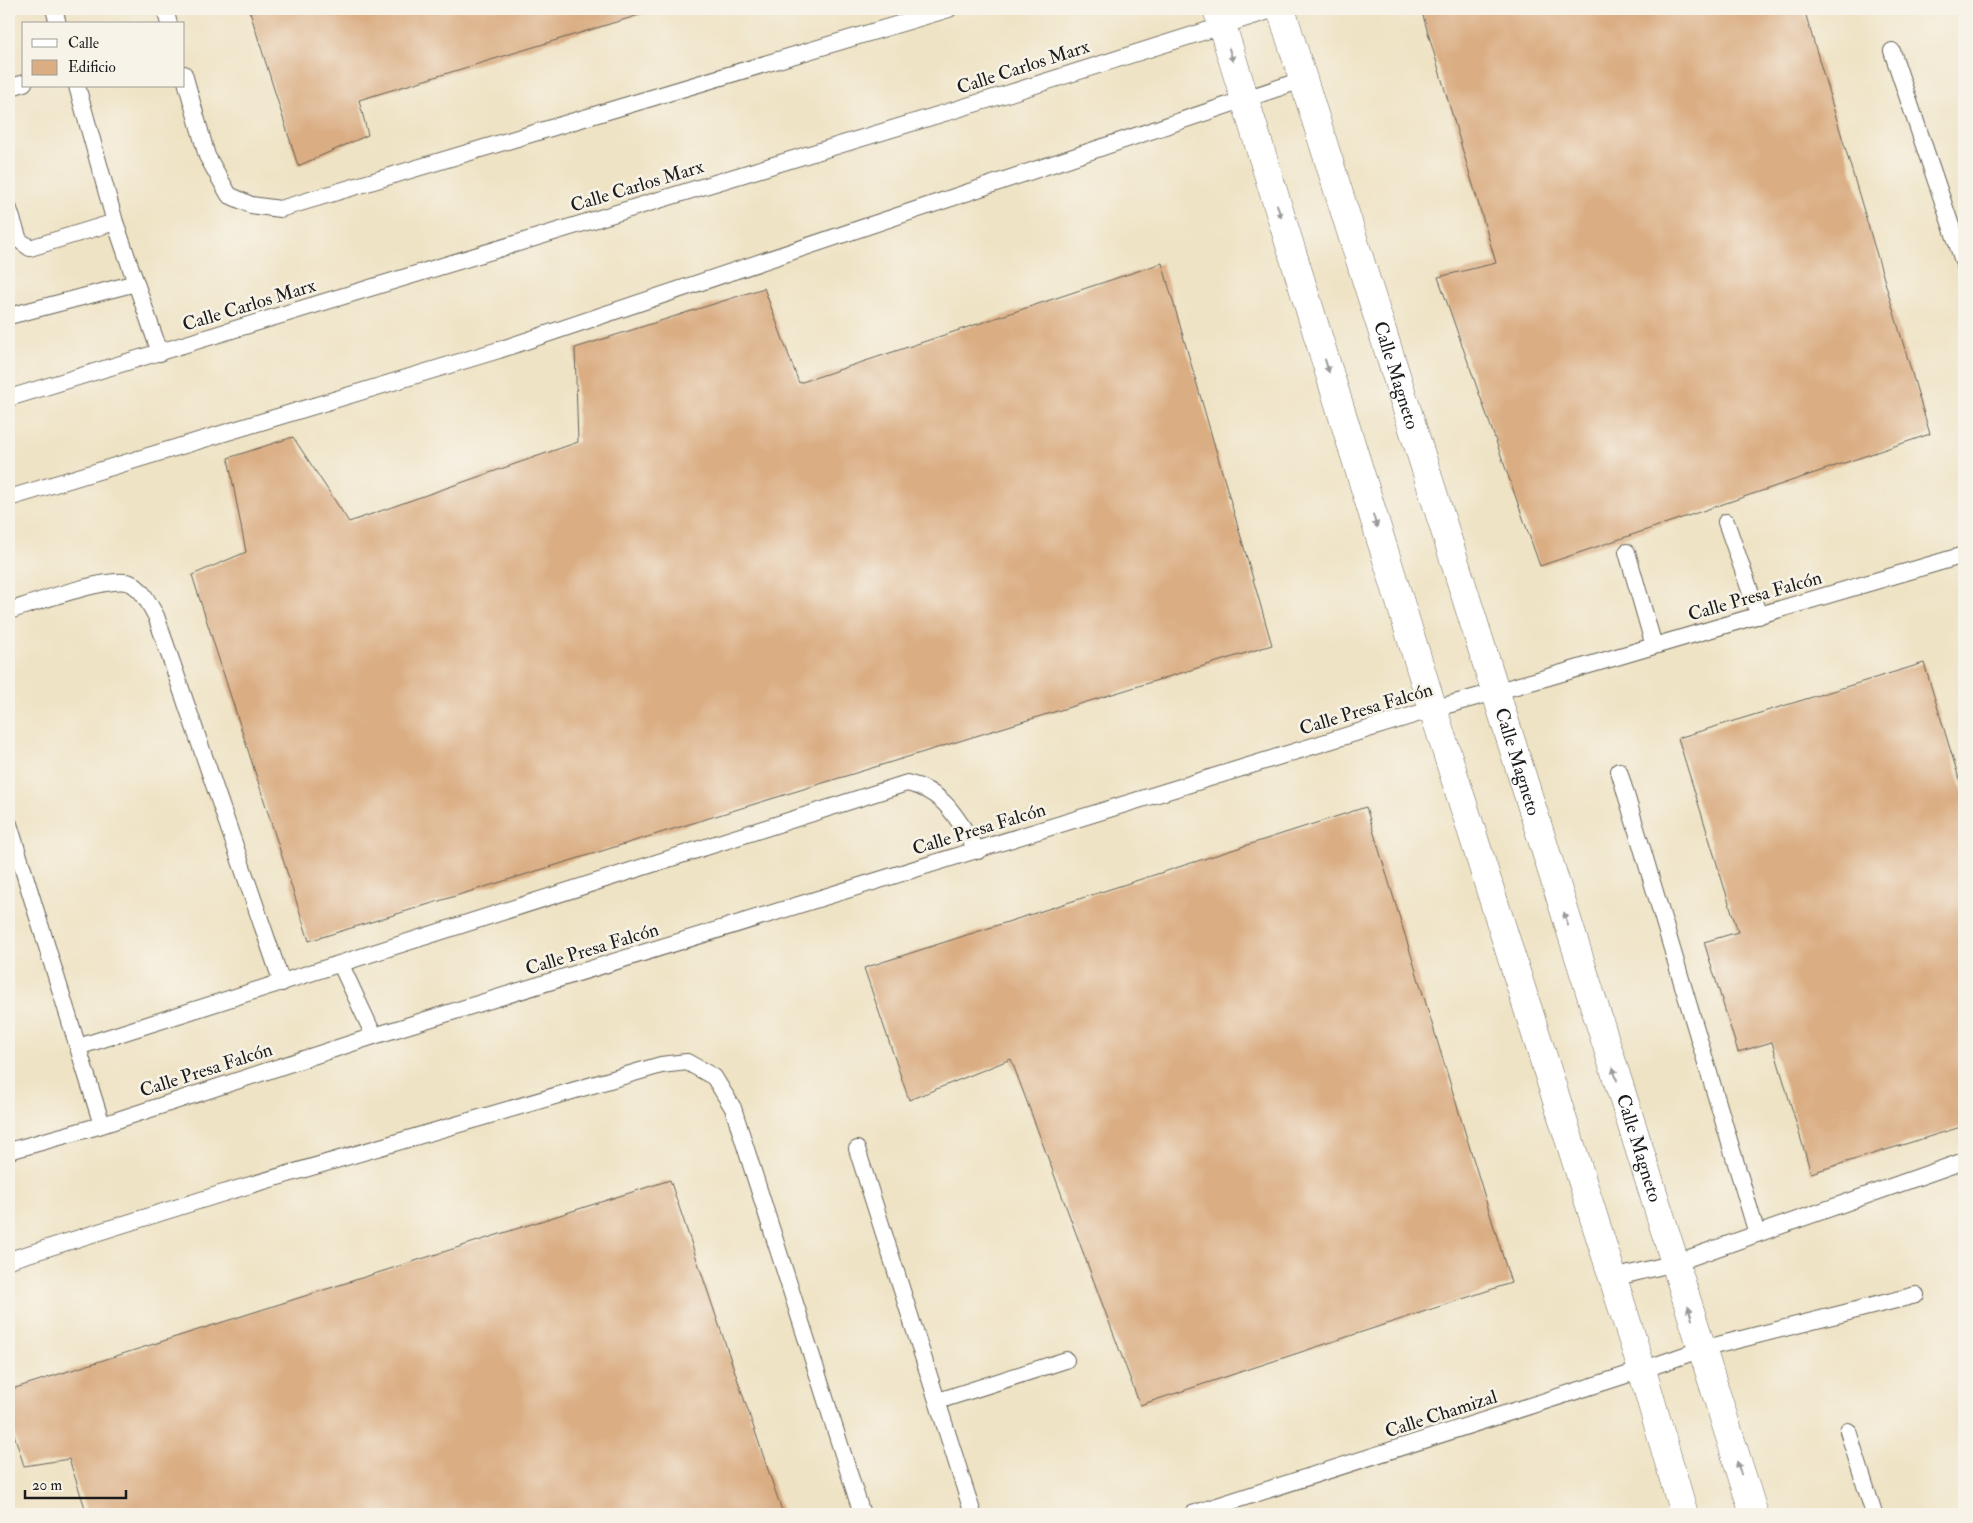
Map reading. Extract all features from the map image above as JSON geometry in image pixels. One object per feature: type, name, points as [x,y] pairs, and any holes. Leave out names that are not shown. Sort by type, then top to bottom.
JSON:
[{"type":"main road","name":"Calle Magneto","points":[[1281,9],[1754,1514]]},
{"type":"main road","points":[[1219,17],[1433,709],[1642,1370],[1684,1514]]},
{"type":"lane","points":[[54,9],[57,22]]},
{"type":"lane","points":[[165,9],[169,22]]},
{"type":"lane","points":[[185,78],[207,156],[229,195],[251,204],[280,210],[949,9]]},
{"type":"lane","name":"Calle Carlos Marx","points":[[9,398],[1000,96],[1219,17],[1275,9]]},
{"type":"lane","points":[[1892,51],[1964,264]]},
{"type":"lane","points":[[9,498],[499,350],[1304,80]]},
{"type":"lane","points":[[9,88],[22,84]]},
{"type":"lane","points":[[78,88],[115,222],[160,352]]},
{"type":"lane","points":[[9,209],[19,240],[30,248],[115,222]]},
{"type":"lane","points":[[9,316],[136,283]]},
{"type":"lane","points":[[1726,522],[1759,616]]},
{"type":"lane","points":[[1627,552],[1654,646]]},
{"type":"lane","name":"Calle Presa Falcón","points":[[9,1151],[102,1125],[374,1036],[1433,709],[1964,555]]},
{"type":"lane","points":[[9,611],[70,592],[111,583],[129,582],[142,592],[156,616],[282,983]]},
{"type":"lane","points":[[1619,771],[1757,1234]]},
{"type":"lane","points":[[78,1047],[341,965],[907,783],[924,787],[942,799],[978,851]]},
{"type":"lane","points":[[9,824],[102,1125]]},
{"type":"lane","points":[[341,965],[374,1036]]},
{"type":"lane","points":[[9,1260],[230,1191],[622,1076],[661,1065],[687,1062],[714,1077],[733,1108],[862,1514]]},
{"type":"lane","points":[[857,1149],[973,1514]]},
{"type":"lane","points":[[1613,1278],[1675,1263],[1964,1161]]},
{"type":"lane","name":"Calle Chamizal","points":[[1192,1514],[1642,1370],[1702,1349],[1916,1295]]},
{"type":"lane","points":[[938,1401],[1066,1360]]},
{"type":"lane","points":[[1848,1432],[1874,1514]]},
{"type":"building","points":[[249,9],[659,9],[359,100],[368,135],[298,166]]},
{"type":"building","points":[[1421,9],[1804,9],[1930,434],[1540,566],[1438,277],[1496,263]]},
{"type":"building","points":[[1162,263],[1272,645],[309,941],[192,575],[246,552],[228,458],[293,437],[349,522],[578,442],[575,348],[764,288],[799,383]]},
{"type":"building","points":[[1924,663],[1964,795],[1964,1126],[1811,1173],[1772,1042],[1738,1052],[1704,942],[1738,932],[1678,738]]},
{"type":"building","points":[[1366,807],[1511,1283],[1140,1405],[1011,1059],[909,1100],[864,968]]},
{"type":"building","points":[[670,1180],[783,1514],[87,1514],[69,1459],[24,1466],[9,1418],[9,1390]]}]
